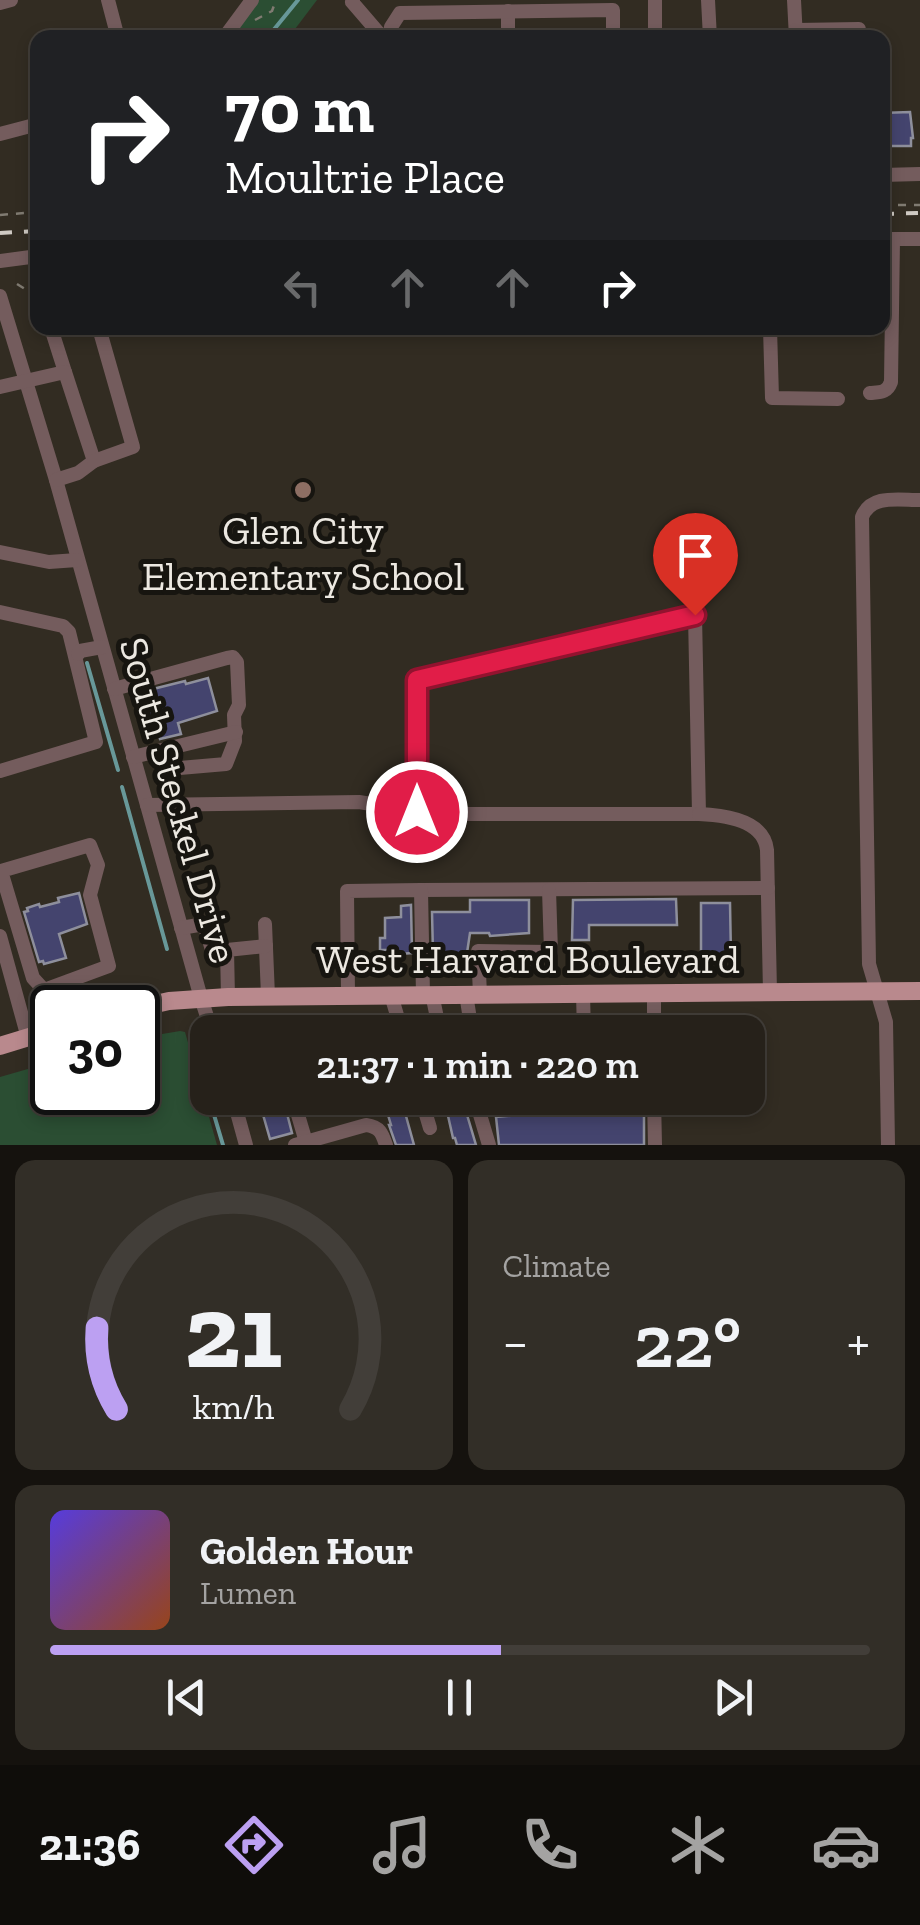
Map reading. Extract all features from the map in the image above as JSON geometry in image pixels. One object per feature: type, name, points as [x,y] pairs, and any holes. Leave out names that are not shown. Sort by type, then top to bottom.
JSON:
[{"type":"main road","name":"West Harvard Boulevard","points":[[160,1002],[228,996],[920,991]]},
{"type":"main road","points":[[0,1046],[28,1038]]},
{"type":"street","points":[[0,3],[11,0]]},
{"type":"street","points":[[108,0],[116,30]]},
{"type":"street","points":[[230,30],[252,0]]},
{"type":"street","points":[[353,0],[378,30]]},
{"type":"street","points":[[655,0],[655,30]]},
{"type":"street","points":[[708,0],[710,30]]},
{"type":"street","points":[[794,0],[796,30]]},
{"type":"street","points":[[390,30],[400,13],[484,6],[508,11],[528,6],[613,10],[613,30]]},
{"type":"street","points":[[508,11],[508,30]]},
{"type":"street","points":[[846,30],[859,29]]},
{"type":"street","points":[[0,134],[30,126]]},
{"type":"street","points":[[890,175],[920,174]]},
{"type":"street","points":[[890,239],[920,239]]},
{"type":"street","points":[[0,260],[30,257]]},
{"type":"street","name":"South Steckel Drive","points":[[0,296],[78,560],[86,651],[114,689],[206,1015]]},
{"type":"street","points":[[870,393],[889,388],[890,334]]},
{"type":"street","points":[[53,335],[94,460]]},
{"type":"street","points":[[56,480],[78,473],[94,460],[133,448],[100,335]]},
{"type":"street","points":[[770,335],[772,398],[838,399]]},
{"type":"street","points":[[0,387],[65,372]]},
{"type":"street","points":[[888,1145],[886,1022],[869,964],[862,517],[866,506],[875,500],[920,500]]},
{"type":"street","points":[[0,552],[48,562],[78,560]]},
{"type":"street","points":[[0,612],[64,626],[86,651],[96,742],[0,771]]},
{"type":"street","points":[[417,812],[417,680],[695,615],[699,814]]},
{"type":"street","points":[[114,689],[234,658],[237,662],[236,732],[226,764],[168,768],[158,752]]},
{"type":"street","points":[[134,757],[236,732]]},
{"type":"street","points":[[147,805],[358,802],[433,814],[724,814],[760,830],[766,842],[770,992]]},
{"type":"street","points":[[90,845],[98,866],[90,895],[110,966],[44,990],[33,978],[1,872],[90,845]]},
{"type":"street","points":[[348,995],[347,891],[768,888]]},
{"type":"street","points":[[420,890],[428,994],[435,1015]]},
{"type":"street","points":[[472,1015],[478,951],[551,952],[549,890]]},
{"type":"street","points":[[181,928],[204,924],[220,952],[228,996]]},
{"type":"street","points":[[265,924],[268,996]]},
{"type":"street","points":[[0,936],[28,1038]]},
{"type":"street","points":[[191,961],[220,952],[266,946]]},
{"type":"street","points":[[654,993],[654,1015]]},
{"type":"street","points":[[583,994],[584,1015]]},
{"type":"street","points":[[392,995],[397,1015]]},
{"type":"street","points":[[237,1115],[246,1145]]},
{"type":"street","points":[[296,1115],[300,1143],[366,1125],[381,1130],[386,1145]]},
{"type":"street","points":[[426,1115],[430,1128]]},
{"type":"street","points":[[480,1115],[488,1145]]},
{"type":"street","points":[[654,1115],[655,1145]]},
{"type":"path","points":[[249,21],[272,11],[276,0]]},
{"type":"path","points":[[890,205],[920,205]]},
{"type":"path","points":[[0,215],[30,213]]},
{"type":"path","points":[[17,284],[30,293]]},
{"type":"green space","points":[[259,0],[317,0],[294,30],[237,30]]},
{"type":"green space","points":[[185,1032],[190,1050],[190,1115],[209,1115],[217,1145],[0,1145],[0,1077],[30,1068],[30,1115],[160,1115],[160,1034]]},
{"type":"building","points":[[910,112],[911,146],[890,146],[890,113]]},
{"type":"building","points":[[208,678],[217,711],[178,723],[181,734],[160,739],[157,730],[151,732],[141,697],[154,693],[153,689]]},
{"type":"building","points":[[79,893],[87,924],[59,934],[66,958],[39,962],[24,912]]},
{"type":"building","points":[[676,899],[677,925],[589,925],[589,940],[572,940],[573,900]]},
{"type":"building","points":[[470,900],[529,900],[529,933],[470,933],[467,953],[433,954],[432,912],[470,912]]},
{"type":"building","points":[[701,903],[730,903],[731,957],[701,957]]},
{"type":"building","points":[[411,905],[412,953],[386,955],[386,950],[380,950],[380,938],[385,938],[385,918],[401,917],[401,906]]},
{"type":"building","points":[[263,1115],[287,1115],[292,1133],[270,1139]]},
{"type":"building","points":[[388,1115],[406,1115],[414,1145],[396,1145]]},
{"type":"building","points":[[448,1115],[467,1115],[476,1145],[457,1145]]},
{"type":"building","points":[[644,1115],[644,1145],[499,1145],[496,1117]]},
{"type":"waterway","points":[[274,30],[298,0]]},
{"type":"waterway","points":[[87,663],[118,770]]},
{"type":"waterway","points":[[122,787],[167,949]]},
{"type":"waterway","points":[[214,1115],[223,1145]]},
{"type":"railway","points":[[890,214],[920,213]]},
{"type":"railway","points":[[0,233],[30,231]]},
{"type":"place","name":"Glen City Elementary School","points":[[303,490]]},
{"type":"route","points":[[417,812],[417,680],[695,615]]}]
